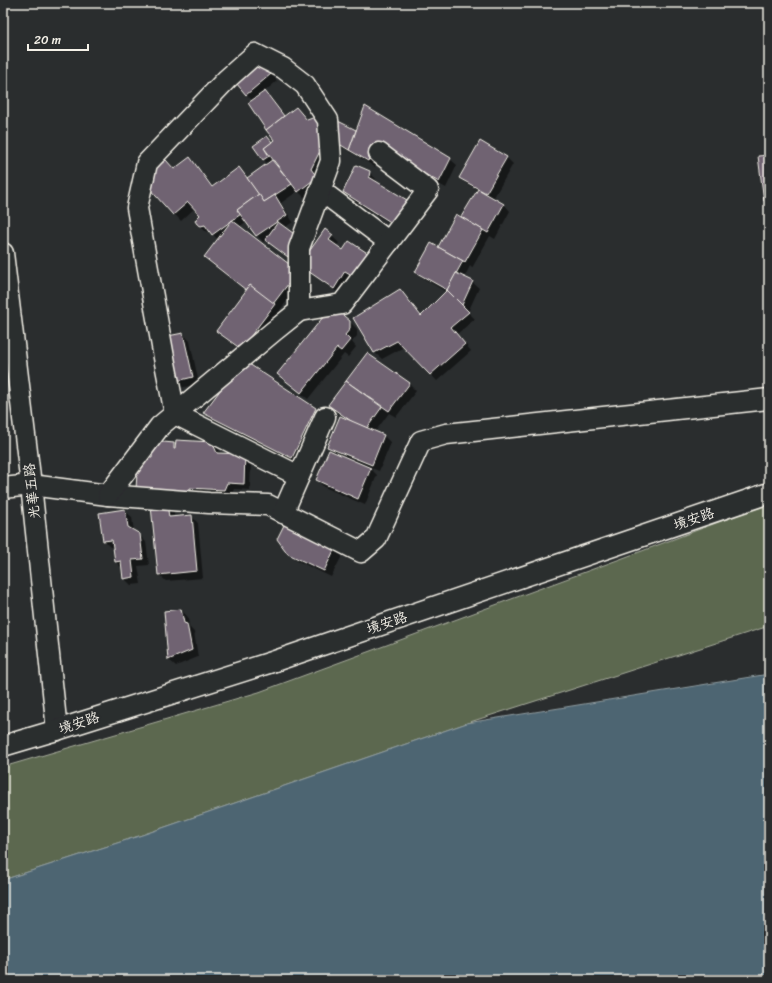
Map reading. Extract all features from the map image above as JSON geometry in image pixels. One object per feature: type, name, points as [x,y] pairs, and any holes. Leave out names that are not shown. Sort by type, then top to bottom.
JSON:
[{"type":"street","points":[[175,414],[137,208],[146,163],[227,79],[255,54],[283,68],[305,85],[328,120],[332,161],[299,248],[299,311]]},
{"type":"street","points":[[108,495],[160,426],[274,331],[299,311],[342,304],[428,190],[379,153]]},
{"type":"street","points":[[320,190],[389,242]]},
{"type":"street","name":"光華五路","points":[[3,253],[31,485],[57,730]]},
{"type":"street","points":[[3,488],[31,485],[108,495],[209,503],[268,505],[361,552],[376,539],[421,441],[446,434],[769,399]]},
{"type":"street","points":[[175,414],[299,476]]},
{"type":"street","points":[[283,512],[325,417]]},
{"type":"street","name":"境安路","points":[[3,746],[272,662],[769,493]]},
{"type":"green space","points":[[769,503],[769,626],[467,723],[142,835],[3,880],[3,767],[259,692]]},
{"type":"water","points":[[769,674],[769,980],[3,980],[3,880],[142,835],[467,723]]},
{"type":"building","points":[[258,58],[271,74],[246,95],[232,78]]},
{"type":"building","points":[[265,91],[284,116],[266,130],[248,103]]},
{"type":"building","points":[[365,106],[451,158],[439,182],[374,146],[368,161],[349,150]]},
{"type":"building","points":[[296,107],[307,120],[318,116],[320,151],[311,169],[317,177],[298,192],[264,148],[274,140],[266,130]]},
{"type":"building","points":[[330,117],[356,130],[349,150],[331,139]]},
{"type":"building","points":[[267,136],[272,142],[264,148],[269,156],[263,160],[253,146]]},
{"type":"building","points":[[480,141],[507,157],[486,193],[459,178]]},
{"type":"building","points":[[769,155],[769,200],[764,201],[758,156]]},
{"type":"building","points":[[190,157],[212,187],[239,167],[259,194],[237,210],[241,214],[212,235],[205,225],[201,226],[197,224],[195,221],[200,215],[188,202],[173,215],[147,186],[151,171],[166,160],[174,169]]},
{"type":"building","points":[[272,160],[292,184],[264,202],[247,178]]},
{"type":"building","points":[[356,165],[370,171],[369,177],[407,200],[392,223],[343,192]]},
{"type":"building","points":[[478,189],[504,204],[488,233],[461,217]]},
{"type":"building","points":[[259,194],[264,202],[275,195],[287,215],[256,236],[237,210]]},
{"type":"building","points":[[456,214],[483,230],[465,262],[438,247]]},
{"type":"building","points":[[232,220],[298,271],[273,304],[250,285],[246,290],[204,257]]},
{"type":"building","points":[[278,222],[301,239],[288,257],[265,240]]},
{"type":"building","points":[[325,229],[333,235],[329,240],[343,250],[349,241],[369,254],[357,278],[345,271],[334,289],[305,269],[306,256]]},
{"type":"building","points":[[431,243],[463,261],[447,290],[415,272]]},
{"type":"building","points":[[456,273],[473,281],[462,305],[447,290]]},
{"type":"building","points":[[250,285],[275,304],[241,349],[216,331]]},
{"type":"building","points":[[400,289],[421,316],[447,290],[469,312],[451,327],[465,344],[430,375],[397,341],[374,353],[353,318]]},
{"type":"building","points":[[332,306],[350,321],[350,329],[345,335],[350,340],[341,351],[337,348],[301,393],[277,374]]},
{"type":"building","points":[[183,333],[193,377],[173,382],[163,337]]},
{"type":"building","points":[[367,353],[410,383],[389,411],[346,381]]},
{"type":"building","points":[[243,360],[316,408],[292,458],[203,413]]},
{"type":"building","points":[[346,381],[382,407],[367,428],[354,423],[328,405]]},
{"type":"building","points":[[340,416],[384,435],[372,465],[327,447]]},
{"type":"building","points":[[176,440],[212,442],[217,453],[245,454],[244,484],[227,483],[224,490],[190,488],[189,492],[136,489],[138,457],[152,458],[153,441],[174,443],[175,449]]},
{"type":"building","points":[[329,450],[371,468],[358,499],[316,480]]},
{"type":"building","points":[[167,504],[169,517],[192,515],[197,571],[158,575],[151,506]]},
{"type":"building","points":[[125,509],[128,527],[140,534],[143,559],[132,560],[134,577],[123,579],[121,561],[115,562],[112,540],[103,541],[99,513]]},
{"type":"building","points":[[287,519],[337,544],[324,571],[288,554],[277,539]]},
{"type":"building","points":[[181,609],[184,623],[187,624],[192,650],[168,660],[164,611]]}]
